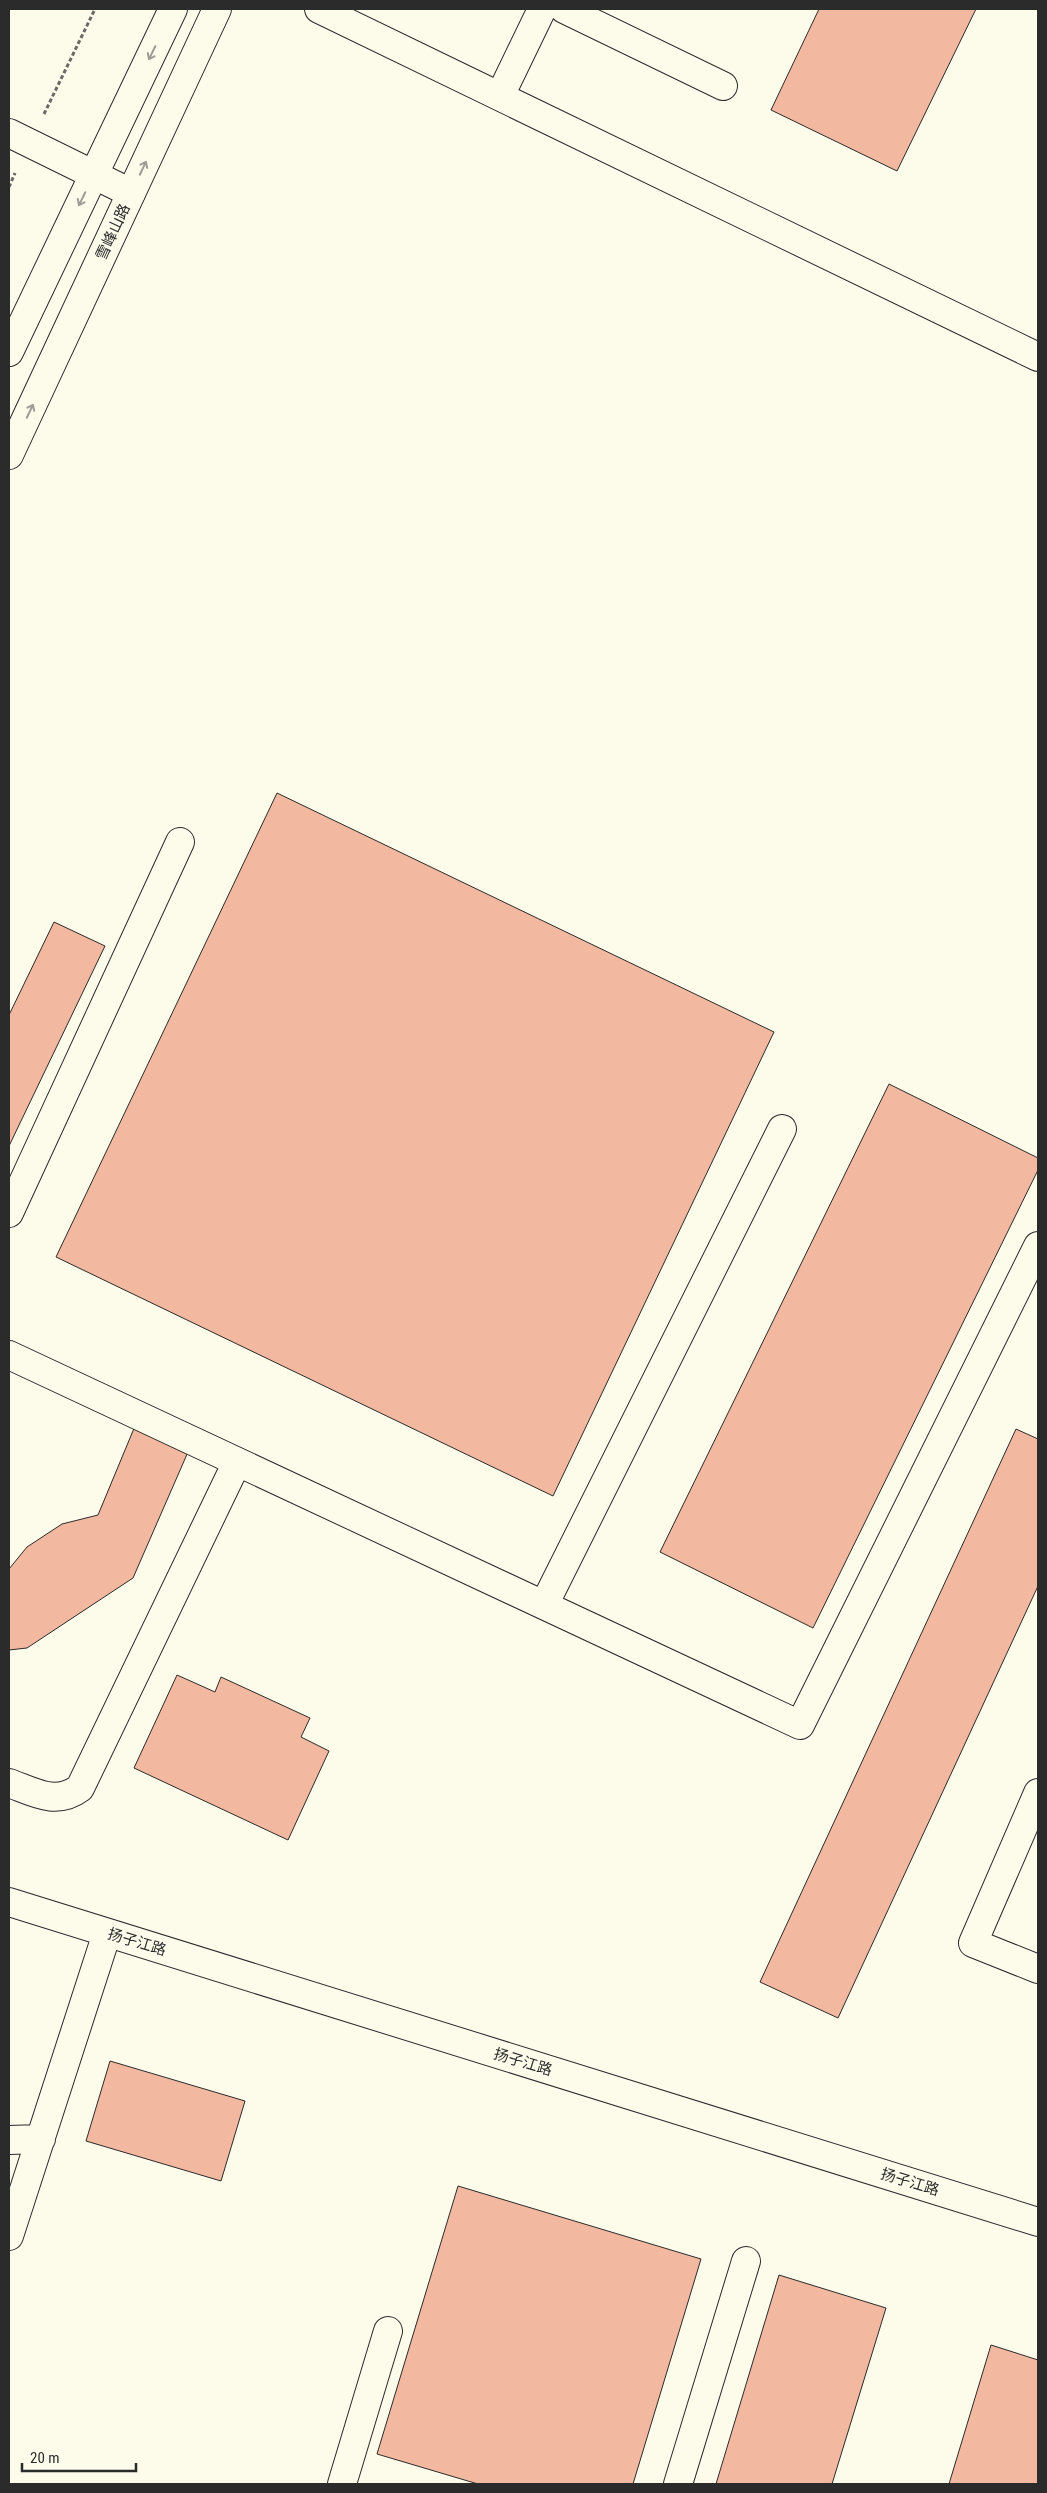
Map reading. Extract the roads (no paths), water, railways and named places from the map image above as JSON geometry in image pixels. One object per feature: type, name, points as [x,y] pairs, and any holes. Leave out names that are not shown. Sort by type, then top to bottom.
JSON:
[{"type":"street","points":[[9,352],[173,9]]},
{"type":"street","name":"雪峰山路","points":[[9,455],[217,9]]},
{"type":"street","points":[[319,9],[1038,357]]},
{"type":"street","points":[[500,96],[542,9]]},
{"type":"street","points":[[569,10],[723,86]]},
{"type":"street","points":[[19,139],[131,193]]},
{"type":"street","points":[[9,1213],[180,842]]},
{"type":"street","points":[[544,1606],[782,1129]]},
{"type":"street","points":[[9,1355],[800,1725],[1038,1246]]},
{"type":"street","points":[[9,1783],[54,1798],[69,1797],[80,1788],[237,1462]]},
{"type":"street","points":[[1038,1792],[973,1943],[1038,1969]]},
{"type":"street","name":"扬子江路","points":[[9,1902],[1038,2222]]},
{"type":"street","points":[[9,2236],[107,1933]]},
{"type":"street","points":[[9,2140],[41,2139]]},
{"type":"street","points":[[678,2484],[746,2261]]},
{"type":"street","points":[[342,2484],[388,2331]]}]
